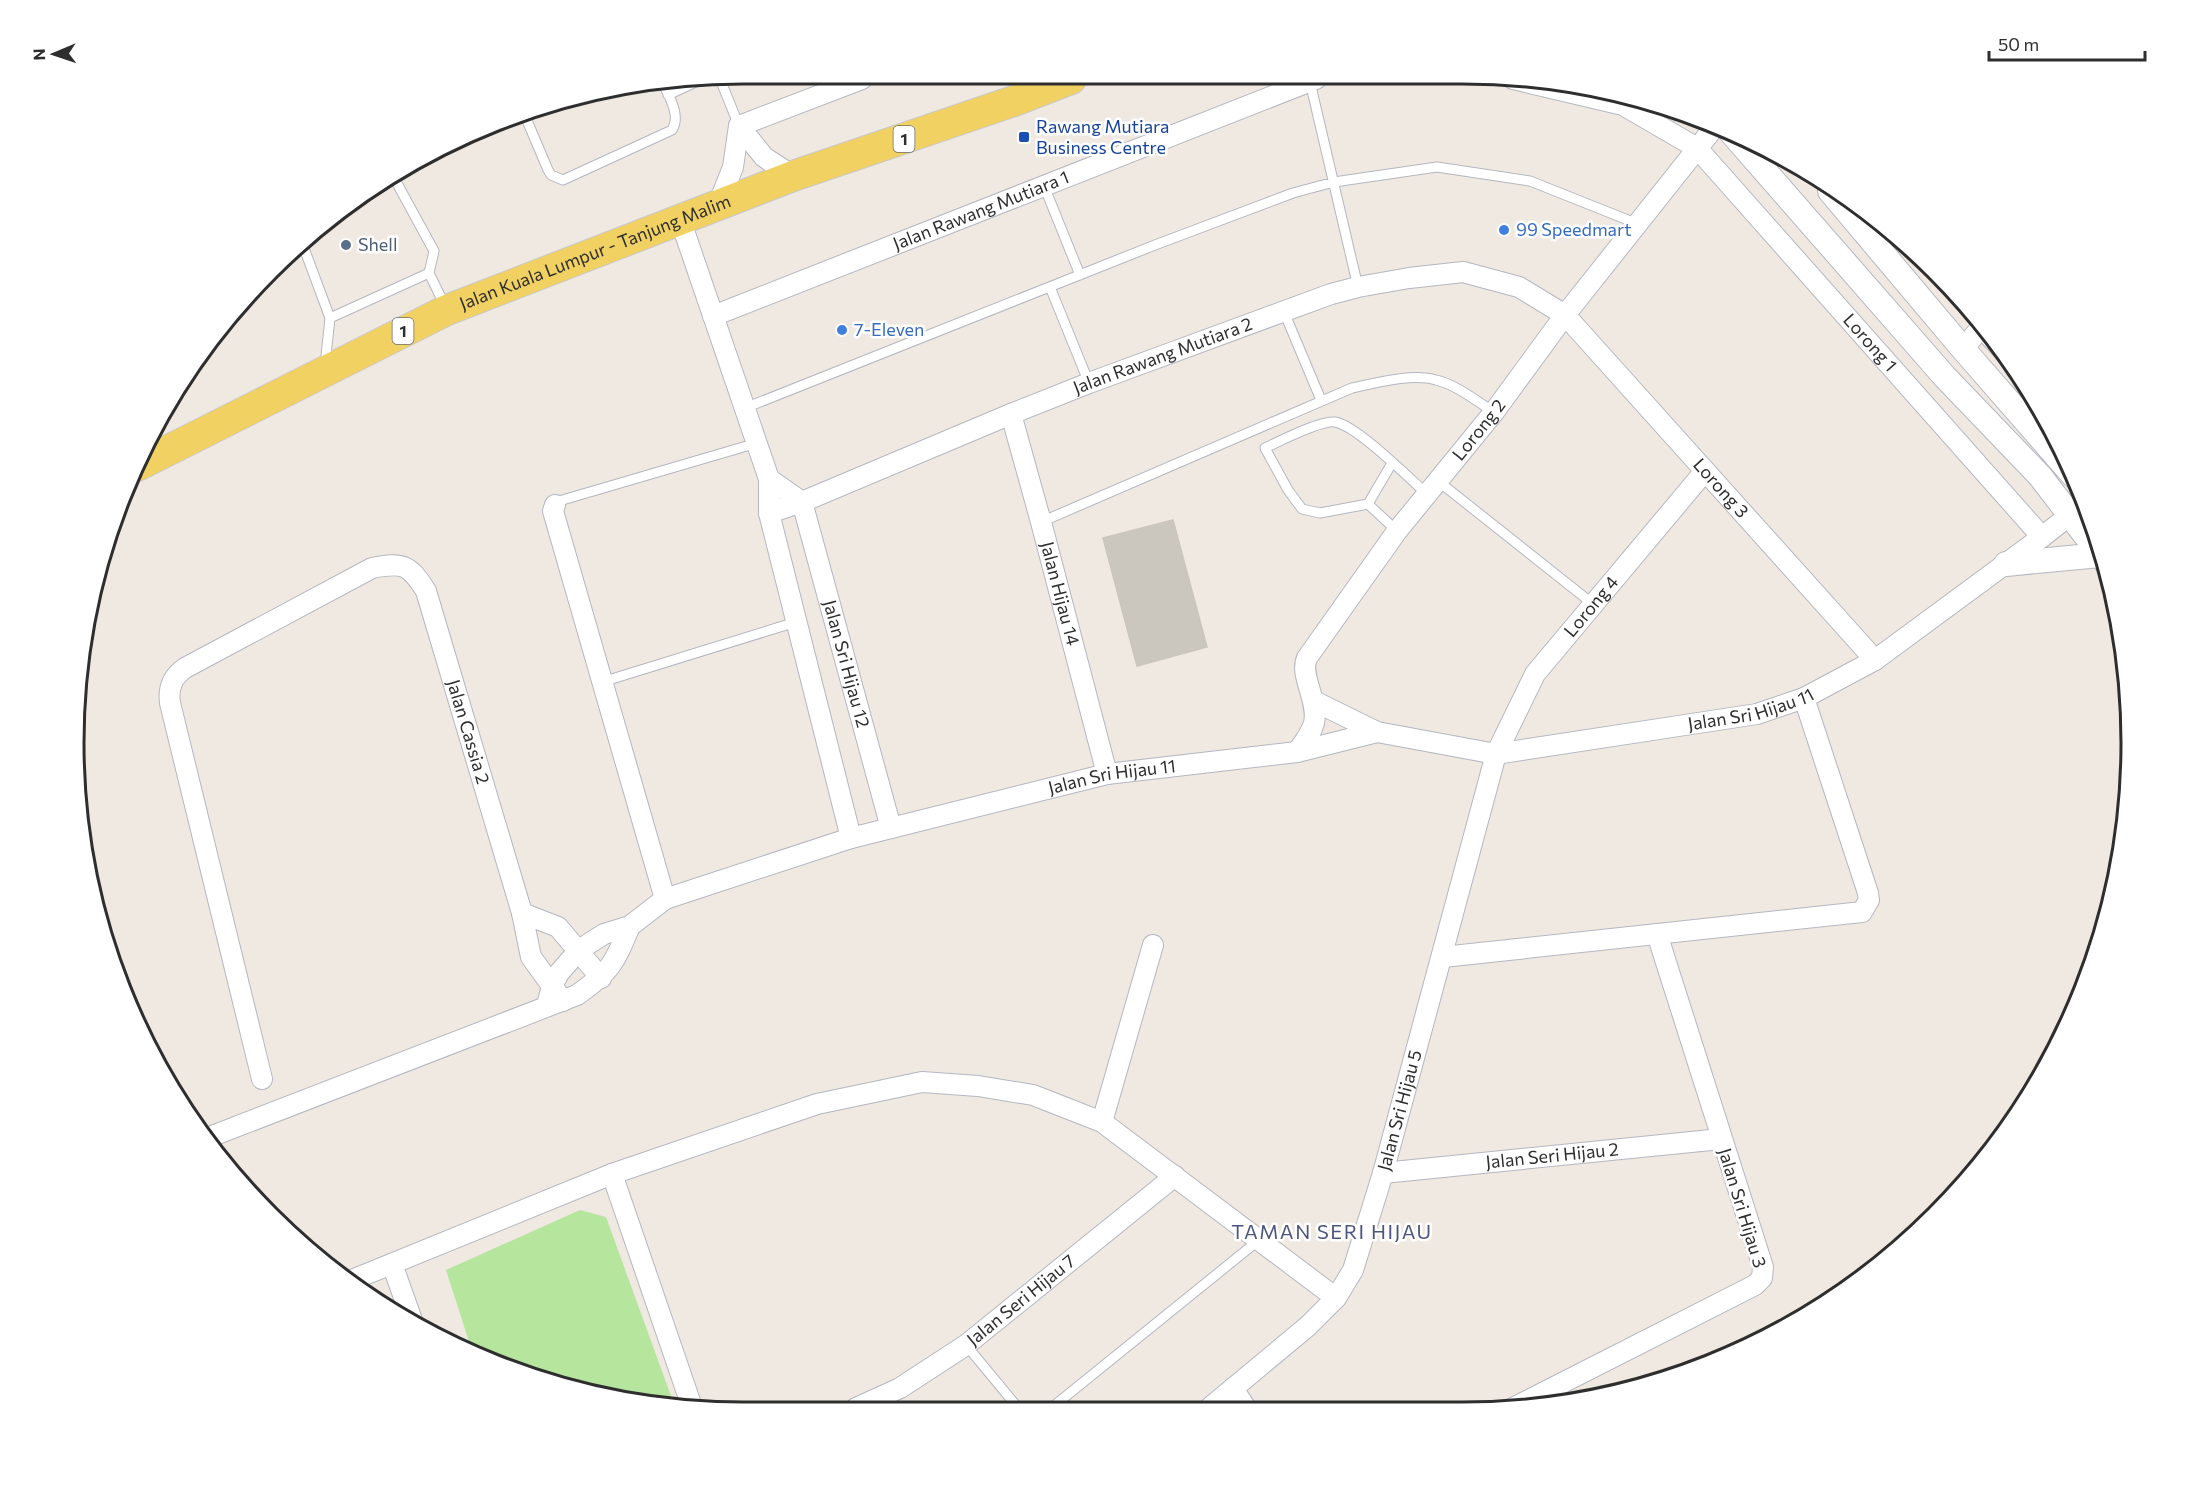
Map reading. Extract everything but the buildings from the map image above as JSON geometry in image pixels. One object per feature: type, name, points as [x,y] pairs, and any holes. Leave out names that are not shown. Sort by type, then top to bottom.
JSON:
[{"type":"main road","name":"Jalan Kuala Lumpur - Tanjung Malim","points":[[148,460],[447,310],[793,176],[1003,105],[1058,84]]},
{"type":"street","points":[[739,126],[849,84]]},
{"type":"street","name":"Jalan Rawang Mutiara 1","points":[[713,316],[1303,84]]},
{"type":"street","points":[[1585,96],[1623,105],[1697,148]]},
{"type":"street","points":[[739,126],[764,157],[793,176]]},
{"type":"street","points":[[718,205],[733,167],[739,126]]},
{"type":"street","name":"Lorong 2","points":[[1297,752],[1309,735],[1314,722],[1314,701],[1305,668],[1306,661],[1397,531],[1494,412],[1565,315],[1710,132]]},
{"type":"street","name":"Lorong 1","points":[[1697,148],[2042,537]]},
{"type":"street","points":[[1745,148],[1945,377],[2040,476],[2077,509]]},
{"type":"street","points":[[1852,212],[1974,335],[2038,423]]},
{"type":"street","points":[[680,219],[769,479],[769,513],[851,838]]},
{"type":"street","name":"Jalan Rawang Mutiara 2","points":[[769,513],[802,502],[1089,383],[1331,294],[1358,287],[1408,278],[1463,272],[1519,287],[1565,315]]},
{"type":"street","name":"Lorong 3","points":[[1565,315],[1875,660]]},
{"type":"street","name":"Jalan Hijau 14","points":[[1011,414],[1107,774]]},
{"type":"street","name":"Lorong 4","points":[[1496,754],[1534,674],[1704,471]]},
{"type":"street","points":[[769,479],[802,502]]},
{"type":"street","name":"Jalan Sri Hijau 12","points":[[802,502],[891,828]]},
{"type":"street","points":[[555,505],[553,511],[665,899]]},
{"type":"street","name":"Jalan Sri Hijau 11","points":[[1314,701],[1377,732],[1496,754],[1756,714],[1804,698],[1875,660],[2077,509]]},
{"type":"street","points":[[2006,564],[2095,559]]},
{"type":"street","name":"Jalan Cassia 2","points":[[262,1079],[170,703],[170,687],[173,679],[185,668],[372,568],[396,564],[414,573],[426,591],[522,913],[531,957],[554,997]]},
{"type":"street","points":[[1443,957],[1862,912],[1869,900],[1868,893],[1804,698]]},
{"type":"street","name":"Jalan Sri Hijau 11","points":[[630,926],[665,899],[851,838],[1107,774],[1297,752],[1377,732]]},
{"type":"street","name":"Jalan Sri Hijau 5","points":[[1216,1402],[1308,1326],[1336,1298],[1353,1270],[1383,1173],[1443,957],[1496,754]]},
{"type":"street","points":[[522,913],[558,927],[601,978]]},
{"type":"street","points":[[554,997],[559,973],[579,950],[604,934],[630,926]]},
{"type":"street","points":[[214,1135],[554,997],[577,995],[601,978],[618,956],[630,926]]},
{"type":"street","name":"Jalan Sri Hijau 3","points":[[1533,1398],[1759,1282],[1762,1278],[1763,1267],[1657,934]]},
{"type":"street","points":[[1102,1122],[1153,945]]},
{"type":"street","points":[[358,1278],[612,1174],[816,1104],[922,1082],[978,1086],[1033,1095],[1102,1122],[1336,1298]]},
{"type":"street","name":"Jalan Seri Hijau 2","points":[[1383,1173],[1721,1139]]},
{"type":"street","points":[[612,1174],[690,1400]]},
{"type":"street","name":"Jalan Seri Hijau 7","points":[[869,1402],[900,1388],[966,1345],[1174,1176]]},
{"type":"street","points":[[392,1264],[409,1311]]},
{"type":"street","points":[[1233,1388],[1242,1402]]},
{"type":"lane","points":[[722,84],[739,126]]},
{"type":"lane","points":[[1314,84],[1358,287]]},
{"type":"lane","points":[[668,95],[686,87]]},
{"type":"lane","points":[[527,120],[551,176],[563,180],[672,130],[676,119],[665,89]]},
{"type":"lane","points":[[745,408],[1293,193],[1334,182],[1437,167],[1530,182],[1638,224]]},
{"type":"lane","points":[[397,183],[434,251],[429,273],[447,310]]},
{"type":"lane","points":[[1044,186],[1080,275]]},
{"type":"lane","points":[[305,251],[330,318],[325,370]]},
{"type":"lane","points":[[330,318],[429,273]]},
{"type":"lane","points":[[1050,287],[1089,383]]},
{"type":"lane","points":[[1284,312],[1321,400]]},
{"type":"lane","points":[[1974,335],[1990,349]]},
{"type":"lane","points":[[1041,522],[1352,388],[1399,379],[1436,379],[1494,412]]},
{"type":"lane","points":[[1392,464],[1368,504],[1320,513],[1302,509],[1288,490],[1265,448],[1305,430],[1334,422],[1352,428],[1392,464],[1432,487],[1593,604]]},
{"type":"lane","points":[[555,505],[559,501],[757,443]]},
{"type":"lane","points":[[1368,504],[1397,531]]},
{"type":"lane","points":[[602,681],[796,622]]},
{"type":"lane","points":[[1059,1402],[1259,1240]]},
{"type":"lane","points":[[966,1345],[1013,1402]]},
{"type":"green space","points":[[580,1210],[606,1217],[671,1396],[657,1396],[572,1380],[531,1367],[469,1342],[446,1270]]},
{"type":"place","name":"Rawang Mutiara Business Centre","points":[[1024,137]]},
{"type":"place","name":"99 Speedmart","points":[[1504,230]]},
{"type":"place","name":"Shell","points":[[346,245]]},
{"type":"place","name":"7-Eleven","points":[[842,330]]},
{"type":"district","name":"TAMAN SERI HIJAU","points":[[1332,1232]]}]
